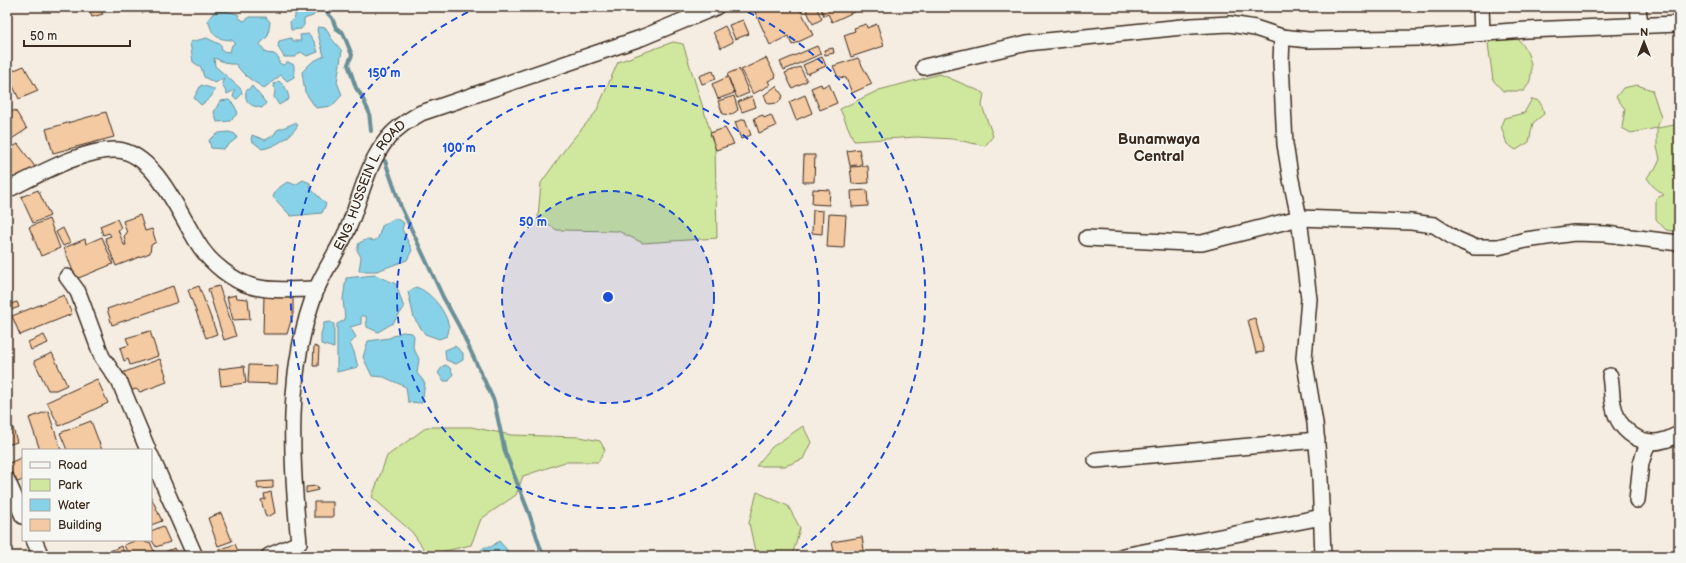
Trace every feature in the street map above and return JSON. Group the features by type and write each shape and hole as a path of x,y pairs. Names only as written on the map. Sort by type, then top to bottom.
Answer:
{"street":[{"name":"ENG. HUSSEIN L. ROAD","path":"269,556 301,549 292,453 293,404 298,360 304,330 317,289 348,227 376,156 388,138 404,124 421,113 641,38 716,7"},
{"path":"1481,7 1482,33"},
{"path":"1638,7 1640,25"},
{"path":"924,67 1027,43 1192,26 1230,24 1255,28 1282,37 1308,40 1419,38 1482,33 1679,24"},
{"path":"1282,37 1286,144 1290,175 1299,218 1309,298 1304,358 1317,440 1324,556"},
{"path":"7,190 84,155 105,150 118,150 131,154 154,172 172,198 201,249 213,262 230,276 250,286 273,290 317,289"},
{"path":"1087,238 1202,243 1299,218 1411,222 1434,225 1456,240 1474,247 1498,247 1526,240 1574,233 1606,234 1679,243"},
{"path":"67,277 78,292 102,357 120,383 148,449"},
{"path":"1610,376 1614,408 1620,423 1633,437 1648,442 1664,441 1679,434"},
{"path":"1096,460 1317,440"},
{"path":"1636,500 1642,463 1648,442"},
{"path":"152,458 195,556"},
{"path":"7,480 22,514"},
{"path":"1123,556 1322,517"},
{"path":"34,541 41,556"}],"green space":[{"path":"1517,38 1527,52 1531,63 1531,74 1529,83 1524,91 1503,91 1493,80 1488,44 1492,40"},
{"path":"673,42 683,44 715,146 717,238 643,243 618,231 557,230 538,217 541,183 568,145 596,112 618,62"},
{"path":"940,74 984,93 982,106 993,136 985,146 953,139 917,137 854,141 840,109 879,90"},
{"path":"1637,85 1652,90 1661,117 1657,128 1631,133 1622,128 1625,109 1616,97 1623,88"},
{"path":"1532,99 1539,101 1544,114 1533,123 1529,142 1516,150 1507,144 1501,126 1504,118 1524,113"},
{"path":"1675,125 1679,126 1679,232 1666,230 1656,219 1656,198 1664,195 1653,186 1647,178 1656,168 1660,159 1657,147 1657,128"},
{"path":"803,426 811,442 803,459 785,466 756,466 772,447"},
{"path":"427,427 471,427 511,435 580,437 600,441 605,450 598,462 565,462 523,476 516,495 481,519 471,545 428,555 412,532 372,497 387,456"},
{"path":"757,492 788,506 800,528 792,556 756,556 749,523"}],"water":[{"path":"290,7 316,7 317,11 313,16 304,19 304,25 301,29 291,30 290,22 295,17 295,9"},
{"path":"224,11 238,14 239,18 244,21 250,17 266,17 270,22 268,36 260,44 266,53 274,54 279,58 279,63 283,65 288,62 294,65 294,77 287,81 281,75 264,88 245,75 236,64 229,64 214,58 215,66 241,89 242,94 237,99 233,97 235,90 227,94 222,84 224,78 215,83 204,77 201,67 193,62 190,42 207,38 221,45 222,51 230,52 232,45 235,43 232,40 222,39 216,36 211,30 208,20 214,12"},
{"path":"318,27 326,28 331,38 342,51 337,82 342,95 332,106 316,108 305,92 302,72 312,62 324,56 317,30"},
{"path":"309,34 315,43 318,52 307,56 301,52 295,57 284,57 278,47 279,41 291,38 293,41 301,41 300,35"},
{"path":"279,81 286,89 289,99 279,105 274,97 274,84"},
{"path":"201,85 214,89 214,92 211,97 201,105 194,98"},
{"path":"252,86 266,103 262,108 252,105 247,101 246,91"},
{"path":"229,100 234,105 238,113 230,121 217,122 214,112 220,101"},
{"path":"295,123 298,125 291,134 282,141 267,148 262,149 251,140 252,135 265,140 273,136 277,130"},
{"path":"229,132 235,134 237,138 223,149 211,148 209,140 219,133"},
{"path":"303,180 310,183 310,188 326,204 322,213 291,216 273,197 276,190 287,182 295,185"},
{"path":"395,218 404,223 402,229 412,250 407,260 377,271 359,271 361,257 357,250 359,243 368,239 374,241 378,238 382,226"},
{"path":"375,275 396,284 404,308 393,323 378,332 367,327 366,316 361,316 361,324 350,327 356,337 350,344 358,367 337,372 337,324 345,320 343,299 346,278"},
{"path":"416,287 427,293 437,303 445,315 449,327 447,336 439,339 425,334 414,318 408,292"},
{"path":"330,322 334,324 334,348 321,344 321,334 324,323"},
{"path":"402,332 412,333 414,336 413,347 419,359 417,373 425,383 422,403 408,402 406,387 384,377 372,376 363,357 368,341 389,338"},
{"path":"455,346 463,353 463,360 456,364 446,360 445,350"},
{"path":"446,365 450,368 453,374 449,381 444,381 438,373 443,366"},
{"path":"499,541 509,552 510,556 473,556 485,547 491,547"}],"building":[{"path":"99,7 103,14 92,17 89,10"},
{"path":"140,7 158,7 142,13"},
{"path":"765,7 799,7 813,35 792,45 788,36 770,45 755,12"},
{"path":"805,7 816,7 822,19 813,24"},
{"path":"820,7 857,7 858,10 832,22 828,14 824,16"},
{"path":"743,20 749,34 735,39 729,25"},
{"path":"866,24 867,28 877,24 884,46 851,57 844,35 855,31 854,28"},
{"path":"725,26 733,42 721,48 713,32"},
{"path":"817,46 821,54 784,70 780,62"},
{"path":"833,48 834,53 825,55 824,50"},
{"path":"822,57 826,66 807,74 803,65"},
{"path":"766,58 776,77 768,81 770,85 753,94 741,70"},
{"path":"858,58 872,84 852,93 846,78 838,77 833,66"},
{"path":"24,66 38,91 19,99 7,73"},
{"path":"800,67 807,81 792,88 785,73"},
{"path":"739,69 749,93 737,98 727,74"},
{"path":"713,71 716,79 702,84 699,76"},
{"path":"728,77 734,93 718,99 712,84"},
{"path":"821,84 822,87 829,84 837,103 820,110 811,88"},
{"path":"776,86 783,96 778,103 768,104 764,95"},
{"path":"805,95 812,113 796,120 789,102"},
{"path":"734,96 738,110 731,115 723,114 718,101"},
{"path":"752,96 756,107 742,112 738,102"},
{"path":"15,110 27,129 7,142 7,115"},
{"path":"106,112 114,137 53,153 46,129"},
{"path":"763,115 764,118 771,115 776,126 759,133 754,118"},
{"path":"745,119 751,135 741,139 735,122"},
{"path":"725,128 734,144 716,150 710,133"},
{"path":"18,144 36,168 7,182 7,150"},
{"path":"859,149 862,164 850,166 847,151"},
{"path":"804,155 815,155 814,182 803,182"},
{"path":"868,166 869,183 852,184 850,167"},
{"path":"813,189 830,190 829,205 812,204"},
{"path":"38,190 50,216 33,223 21,197"},
{"path":"867,190 868,206 852,207 851,191"},
{"path":"813,210 823,211 822,234 812,233"},
{"path":"829,214 846,215 844,248 827,247"},
{"path":"140,215 145,231 152,229 156,242 151,245 150,253 116,266 105,238 111,236 109,233 103,235 100,226 117,219 121,228 118,230 124,245 126,245 124,236 127,233 123,221"},
{"path":"49,219 60,248 41,256 29,227"},
{"path":"63,228 70,243 63,246 56,232"},
{"path":"102,237 113,264 76,279 64,248 85,239 86,244"},
{"path":"173,286 178,302 112,325 107,309"},
{"path":"199,286 217,334 206,338 188,290"},
{"path":"219,286 236,336 224,340 208,289"},
{"path":"64,295 72,314 20,335 12,316"},
{"path":"236,295 237,298 248,299 250,319 233,320 227,297"},
{"path":"264,295 293,295 293,314 287,334 263,334"},
{"path":"17,302 19,307 8,311 7,305"},
{"path":"1255,318 1264,352 1256,353 1248,320"},
{"path":"150,331 158,356 130,365 128,359 124,361 120,348 129,345 126,338"},
{"path":"44,335 48,343 31,350 28,342"},
{"path":"314,346 319,348 318,366 313,366"},
{"path":"52,353 67,385 56,390 48,390 34,361"},
{"path":"160,359 167,382 140,392 136,389 129,391 122,373"},
{"path":"249,365 278,366 277,384 248,383"},
{"path":"244,366 246,383 221,386 219,369"},
{"path":"97,379 108,403 59,426 47,402"},
{"path":"48,411 61,449 40,449 29,418"},
{"path":"91,421 102,449 67,449 60,433"},
{"path":"13,428 17,442 7,445 7,429"},
{"path":"22,457 22,480 15,483 7,464"},
{"path":"273,481 273,488 258,489 257,482"},
{"path":"317,486 318,490 306,493 306,487"},
{"path":"271,492 275,513 266,517 261,500 265,499 264,494"},
{"path":"152,499 162,521 152,525"},
{"path":"314,502 333,502 333,517 314,517"},
{"path":"221,513 232,541 218,546 208,518"},
{"path":"163,526 170,542 156,547 152,541 152,531"},
{"path":"862,537 865,556 835,556 832,542"},
{"path":"134,541 145,541 146,543 150,542 156,556 129,556 124,545"},
{"path":"235,544 239,554 234,556 221,556 219,550"},
{"path":"121,546 126,556 110,556 108,552"},
{"path":"175,548 178,555 160,556 159,554"}],"waterway":[{"path":"322,7 332,18 336,28 343,33 352,55 348,64 356,88 369,112 371,131"},
{"path":"385,161 401,207 494,401 505,452 529,513 543,556"}],"district":[{"name":"Bunamwaya Central","path":"1159,148"}]}
